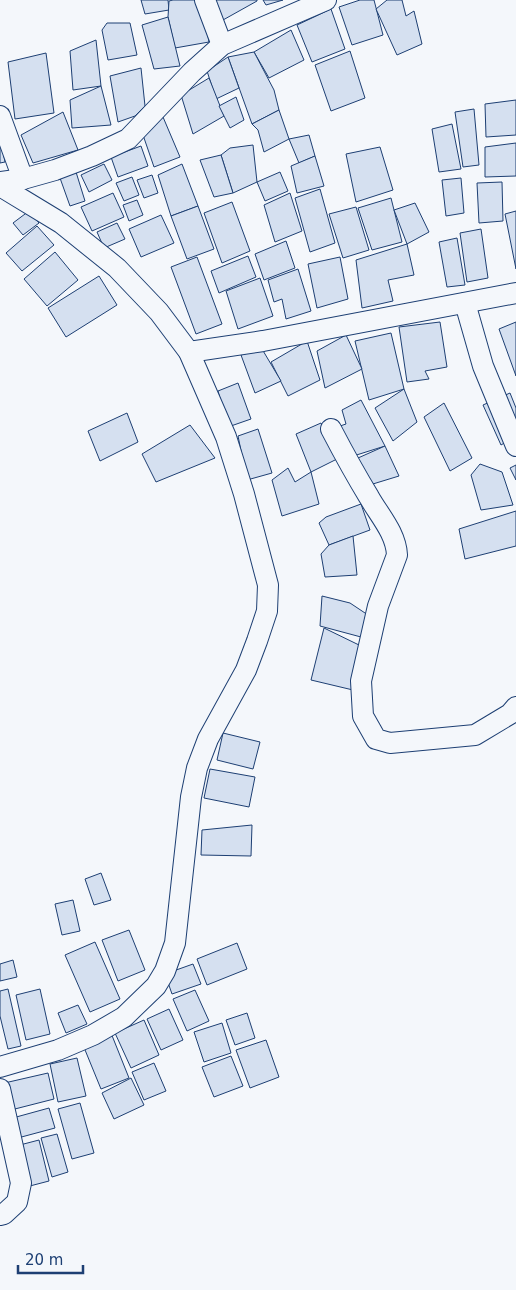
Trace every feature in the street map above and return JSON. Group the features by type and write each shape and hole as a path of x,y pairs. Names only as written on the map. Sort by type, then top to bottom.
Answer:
{"street":[{"path":"205,0 222,45"},
{"path":"0,184 55,170 92,156 128,138 192,72 222,45 326,0"},
{"path":"0,116 23,179"},
{"path":"0,184 61,223 117,268 159,312 189,352 226,437 244,494 268,584 267,611 246,670 208,739 197,768 191,797 175,943 165,971 156,986 124,1017 116,1022 93,1035 58,1050 0,1067"},
{"path":"189,352 263,341 516,293"},
{"path":"465,302 484,366 516,446"},
{"path":"331,429 374,506 394,537 397,546 397,555 378,606 361,680 363,716 376,739 390,743 475,735 510,714 516,707"},
{"path":"0,1089 21,1183 17,1202 4,1214 0,1215"}],"building":[{"path":"141,0 168,0 169,10 145,14"},
{"path":"202,0 209,42 175,48 168,17 169,1"},
{"path":"215,0 257,0 257,1 223,20"},
{"path":"263,0 283,0 266,5"},
{"path":"360,0 374,0 383,35 352,45 339,7"},
{"path":"387,0 402,0 406,16 414,11 422,44 397,55 376,9"},
{"path":"331,9 345,49 312,62 297,25"},
{"path":"168,17 180,66 154,69 142,25"},
{"path":"107,23 130,23 137,55 108,60 102,30"},
{"path":"291,30 304,60 269,78 254,52"},
{"path":"96,40 101,86 73,90 70,51"},
{"path":"350,51 365,98 331,111 315,65"},
{"path":"254,52 274,90 279,110 252,124 228,57"},
{"path":"46,53 54,113 15,119 8,62"},
{"path":"228,57 239,88 216,99 207,71"},
{"path":"141,68 145,106 135,116 118,122 110,76"},
{"path":"209,78 224,116 193,134 181,95"},
{"path":"101,86 111,125 72,128 70,100"},
{"path":"236,97 244,120 230,128 219,106"},
{"path":"516,100 516,135 486,137 485,104"},
{"path":"474,109 479,165 463,167 455,112"},
{"path":"279,110 289,139 264,152 258,130 252,124"},
{"path":"63,112 78,150 33,163 21,135"},
{"path":"163,117 180,157 154,167 143,135"},
{"path":"452,124 461,169 439,172 432,129"},
{"path":"309,135 315,156 299,163 289,139"},
{"path":"0,136 5,162 0,163"},
{"path":"516,143 516,176 485,177 485,147"},
{"path":"253,145 257,182 233,193 221,155 230,148"},
{"path":"141,146 148,166 118,177 111,157"},
{"path":"380,147 393,190 356,202 346,154"},
{"path":"221,155 233,193 214,197 200,160"},
{"path":"315,156 324,186 297,193 291,166"},
{"path":"104,164 112,180 89,192 81,175"},
{"path":"182,164 198,206 171,216 158,175"},
{"path":"76,172 85,201 70,206 60,178"},
{"path":"280,172 288,191 265,201 257,182"},
{"path":"152,175 158,193 144,198 137,180"},
{"path":"132,177 139,195 124,201 116,183"},
{"path":"461,178 464,213 446,216 442,180"},
{"path":"502,182 503,221 479,223 477,183"},
{"path":"320,189 335,243 310,252 295,198"},
{"path":"113,193 124,217 92,231 81,207"},
{"path":"290,193 302,231 275,242 264,205"},
{"path":"391,198 402,242 372,250 358,208"},
{"path":"137,200 143,215 129,221 123,205"},
{"path":"232,202 250,251 222,263 204,213"},
{"path":"415,203 429,232 407,244 394,210"},
{"path":"198,206 214,249 187,259 171,216"},
{"path":"356,207 369,250 343,258 329,214"},
{"path":"29,211 39,223 23,235 13,223"},
{"path":"516,211 516,269 505,214"},
{"path":"161,215 174,243 141,257 129,229"},
{"path":"117,223 125,239 104,248 97,232"},
{"path":"37,226 54,245 22,271 6,253"},
{"path":"481,229 488,278 467,282 460,233"},
{"path":"457,238 465,285 447,287 439,242"},
{"path":"286,241 295,268 264,280 255,254"},
{"path":"407,244 414,275 388,280 393,301 362,308 356,260"},
{"path":"55,252 78,280 47,306 24,279"},
{"path":"248,256 256,277 219,293 211,271"},
{"path":"197,257 222,324 196,334 171,267"},
{"path":"340,257 348,299 317,308 308,264"},
{"path":"298,269 311,311 286,319 282,299 274,302 268,280"},
{"path":"99,276 117,305 66,337 48,308"},
{"path":"260,278 273,316 238,329 226,291"},
{"path":"440,322 447,367 425,371 429,379 407,382 399,327"},
{"path":"516,322 516,376 499,329"},
{"path":"391,333 404,389 369,400 355,341"},
{"path":"346,335 362,369 325,388 317,351"},
{"path":"307,341 320,380 288,396 271,362"},
{"path":"262,349 281,381 255,393 241,355"},
{"path":"238,383 251,419 228,427 218,391"},
{"path":"404,389 417,422 393,441 375,408"},
{"path":"510,393 516,408 516,436 501,445 483,405"},
{"path":"361,400 385,446 347,458 331,429 346,424 342,410"},
{"path":"444,403 472,458 450,471 424,417"},
{"path":"127,413 138,442 100,461 88,431"},
{"path":"321,423 339,458 311,472 296,434"},
{"path":"190,425 215,458 156,482 142,454"},
{"path":"258,429 272,473 247,480 238,436"},
{"path":"385,446 399,476 363,487 358,458"},
{"path":"480,464 502,472 513,505 481,510 471,475"},
{"path":"516,465 516,480 510,468"},
{"path":"288,468 295,482 311,472 319,504 282,516 272,480"},
{"path":"361,504 370,530 329,545 319,523 326,517"},
{"path":"516,511 516,546 465,559 459,529"},
{"path":"353,536 357,575 325,577 321,554 329,545"},
{"path":"322,596 350,603 368,615 361,637 320,626"},
{"path":"324,628 359,645 353,690 311,680"},
{"path":"223,733 260,742 253,769 217,760"},
{"path":"210,769 255,777 249,807 204,798"},
{"path":"252,825 251,856 201,855 202,830"},
{"path":"101,873 111,900 94,905 85,879"},
{"path":"73,900 80,931 62,935 55,904"},
{"path":"129,930 145,970 118,981 102,940"},
{"path":"95,942 120,999 90,1012 65,955"},
{"path":"237,943 247,969 207,985 197,959"},
{"path":"13,960 17,977 0,981 0,964"},
{"path":"193,964 201,984 172,994 165,974"},
{"path":"8,989 21,1046 8,1049 0,1016 0,991"},
{"path":"40,989 50,1034 26,1040 16,995"},
{"path":"195,990 209,1021 187,1031 173,999"},
{"path":"78,1005 87,1024 66,1033 58,1013"},
{"path":"169,1009 183,1040 161,1050 147,1019"},
{"path":"247,1013 255,1038 235,1045 226,1020"},
{"path":"144,1020 159,1055 131,1068 115,1033"},
{"path":"222,1023 231,1053 204,1062 194,1032"},
{"path":"111,1033 129,1078 101,1089 83,1045"},
{"path":"266,1040 279,1077 250,1088 236,1050"},
{"path":"231,1056 243,1086 214,1097 202,1067"},
{"path":"77,1058 86,1096 58,1102 50,1064"},
{"path":"154,1063 166,1091 144,1100 132,1072"},
{"path":"48,1073 54,1099 7,1111 0,1084"},
{"path":"131,1078 144,1105 114,1119 102,1093"},
{"path":"80,1103 94,1153 72,1159 58,1109"},
{"path":"49,1108 55,1128 14,1139 9,1119"},
{"path":"57,1134 68,1172 52,1177 41,1138"},
{"path":"39,1140 49,1181 26,1187 16,1146"}]}
